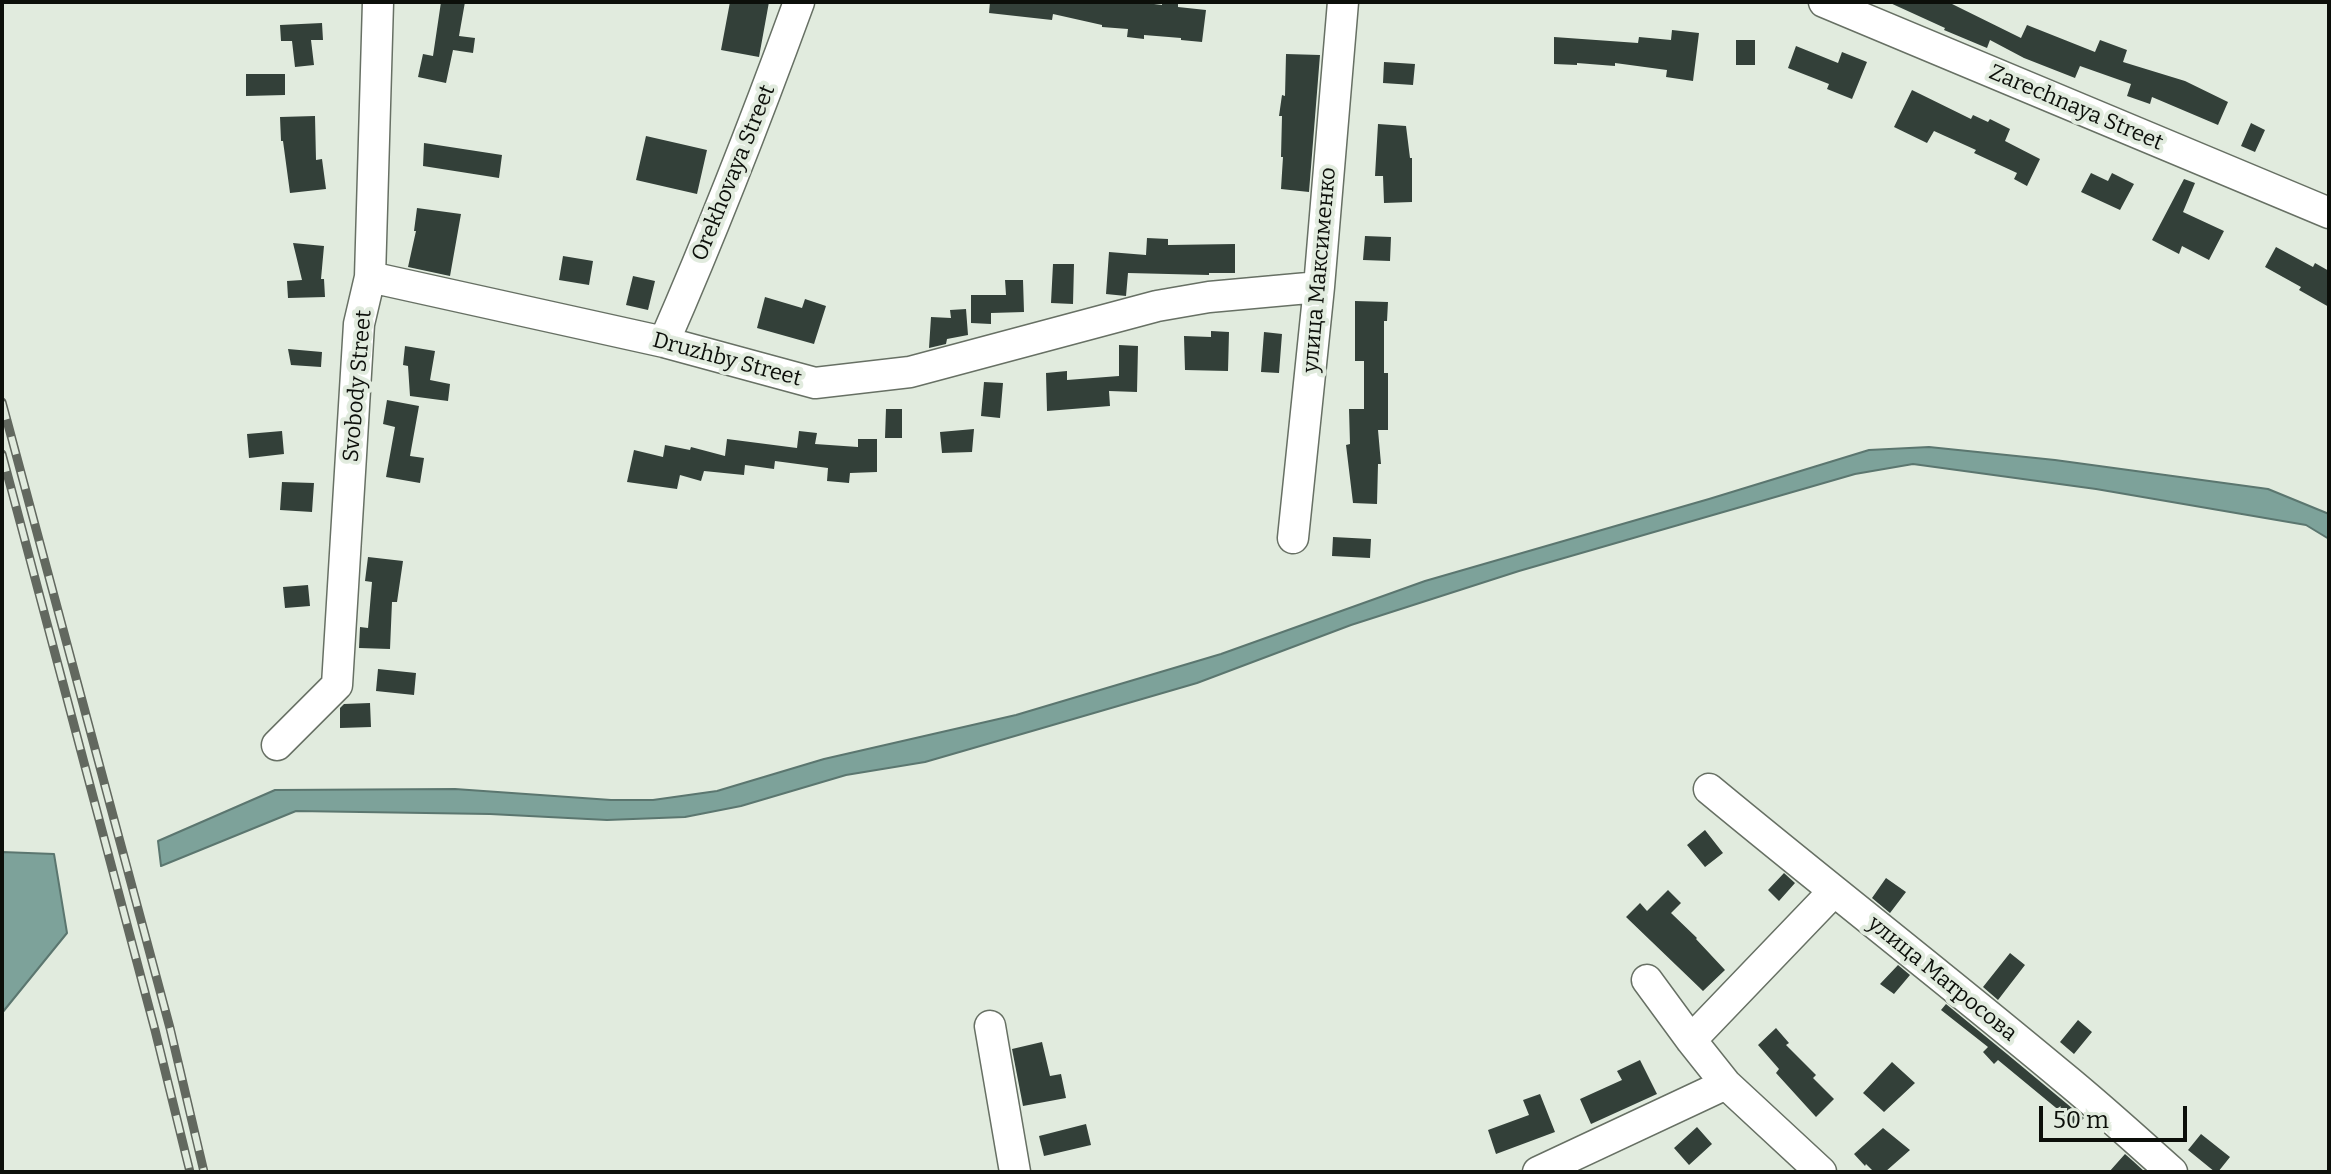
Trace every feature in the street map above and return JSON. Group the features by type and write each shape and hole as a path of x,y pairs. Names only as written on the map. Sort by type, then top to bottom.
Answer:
{"street":[{"name":"Svobody Street","path":"277,745 337,685 359,324 370,277 378,2"},
{"name":"Orekhovaya Street","path":"664,342 745,149 799,2"},
{"name":"улица Максименко","path":"1293,538 1319,287 1343,2"},
{"name":"Zarechnaya Street","path":"1824,2 2329,213"},
{"name":"Druzhby Street","path":"370,277 664,342 815,383 910,372 1157,306 1209,297 1319,287"},
{"name":"улица Матросова","path":"1709,789 2019,1040 2172,1172"},
{"path":"1691,1040 1833,892"},
{"path":"1647,980 1726,1084 1821,1172"},
{"path":"990,1026 1015,1172"},
{"path":"1538,1172 1726,1084"}],"water":[{"path":"1929,447 2055,460 2268,489 2329,514 2329,539 2306,525 2096,489 1913,464 1855,474 1519,571 1351,625 1197,683 925,762 846,775 741,806 685,817 607,820 490,814 296,811 161,866 158,841 275,790 455,789 611,800 653,800 717,791 824,759 1016,715 1221,654 1425,581 1869,450"},
{"path":"2,852 54,854 67,933 2,1013"}],"building":[{"path":"441,2 465,2 459,36 475,38 473,53 453,50 446,83 418,77 423,54 433,56"},
{"path":"730,2 769,2 759,57 721,50"},
{"path":"990,2 1138,2 1162,5 1162,2 1178,2 1178,7 1206,10 1202,42 1144,35 1144,39 1127,37 1128,29 1102,27 1053,14 1052,20 989,13"},
{"path":"1888,2 1948,2 2021,38 2027,25 2095,52 2100,40 2127,50 2123,62 2185,81 2228,102 2218,125 2152,97 2150,104 2127,96 2131,84 2080,66 2075,78 2024,58 1990,40 1987,48"},
{"path":"322,23 323,40 311,40 314,65 295,67 292,41 281,41 280,25"},
{"path":"1672,30 1699,33 1693,81 1666,77 1667,70 1615,63 1615,66 1554,64 1554,37 1638,43 1639,37 1671,40"},
{"path":"1736,40 1755,40 1755,65 1736,65"},
{"path":"1796,46 1838,63 1842,52 1867,62 1852,99 1827,89 1829,84 1788,68"},
{"path":"1286,54 1320,55 1309,192 1281,189 1282,116 1279,116 1282,95 1285,96"},
{"path":"1384,62 1415,64 1413,85 1383,83"},
{"path":"246,74 285,74 285,95 246,96"},
{"path":"1912,90 1971,119 1973,115 1988,122 1990,119 2010,129 2005,141 2040,159 2027,186 2014,179 2017,173 1934,131 1927,143 1894,127"},
{"path":"315,116 316,160 322,159 326,189 290,193 280,117"},
{"path":"2251,123 2265,130 2255,152 2241,146"},
{"path":"1378,124 1406,126 1412,158 1412,202 1384,203 1383,176 1375,176"},
{"path":"646,136 707,150 697,194 636,180"},
{"path":"424,143 502,155 499,178 423,166"},
{"path":"2091,173 2108,181 2112,173 2134,184 2120,210 2081,192"},
{"path":"2184,179 2195,183 2183,212 2224,231 2209,260 2182,246 2179,254 2152,240"},
{"path":"417,208 461,214 450,276 408,267 416,231"},
{"path":"1365,236 1391,237 1390,261 1363,260"},
{"path":"1147,238 1168,239 1168,245 1235,244 1235,273 1128,273 1126,296 1106,294 1109,252 1146,255"},
{"path":"293,243 324,246 321,279 324,279 325,297 288,298 287,281 302,280"},
{"path":"2276,247 2313,267 2315,263 2329,271 2329,307 2265,267"},
{"path":"563,256 593,261 589,285 559,280"},
{"path":"1053,264 1074,264 1073,304 1051,303"},
{"path":"633,276 655,281 648,310 626,305"},
{"path":"1005,280 1023,280 1024,312 991,313 991,324 971,323 971,295 1006,295"},
{"path":"765,297 802,308 805,299 826,306 814,344 757,328"},
{"path":"1355,301 1388,302 1387,321 1384,321 1384,373 1388,373 1388,430 1378,430 1381,464 1378,464 1377,504 1353,503 1346,445 1350,444 1349,409 1364,409 1364,361 1355,361"},
{"path":"966,309 968,335 947,339 946,344 929,348 931,317 951,318 950,310"},
{"path":"1211,331 1229,332 1228,371 1185,370 1184,336 1211,337"},
{"path":"1264,332 1282,334 1279,373 1261,372"},
{"path":"1119,345 1138,346 1137,392 1109,391 1110,406 1047,411 1046,373 1067,371 1067,380 1119,376"},
{"path":"405,346 435,351 430,380 450,384 448,401 410,396 408,366 403,365"},
{"path":"288,349 322,352 321,367 291,365"},
{"path":"984,382 1003,383 1000,418 981,416"},
{"path":"387,400 419,406 410,456 424,458 420,483 386,477 395,427 383,424"},
{"path":"886,409 902,409 902,438 885,438"},
{"path":"974,429 972,452 942,453 940,432"},
{"path":"282,431 284,454 249,458 247,434"},
{"path":"799,431 817,433 815,444 858,447 858,439 877,439 877,472 850,473 849,483 827,481 828,468 775,461 774,469 745,465 744,475 704,471 701,481 680,475 677,489 627,482 634,450 663,457 665,445 690,450 691,447 725,456 727,439 797,448"},
{"path":"282,482 314,483 312,512 280,510"},
{"path":"1333,537 1371,539 1370,558 1332,556"},
{"path":"368,557 403,561 397,602 392,602 390,649 359,648 360,627 368,628 372,582 365,581"},
{"path":"308,585 310,606 285,608 283,587"},
{"path":"378,669 416,673 414,695 376,691"},
{"path":"370,703 371,727 340,728 340,708 344,704"},
{"path":"1705,830 1723,853 1705,867 1687,845"},
{"path":"1784,873 1795,883 1779,901 1768,890"},
{"path":"1886,878 1906,892 1890,913 1872,898"},
{"path":"1668,890 1681,903 1671,913 1725,970 1703,991 1626,917 1640,903 1647,911"},
{"path":"2010,953 2025,965 1998,1000 1983,987"},
{"path":"1898,965 1910,975 1894,994 1880,984"},
{"path":"1946,1004 2084,1118 2073,1129 2059,1115 2061,1112 1998,1060 1994,1064 1983,1052 1988,1047 1941,1010"},
{"path":"2078,1020 2092,1032 2074,1054 2060,1042"},
{"path":"1776,1028 1789,1043 1786,1045 1816,1075 1813,1078 1834,1099 1816,1117 1776,1073 1779,1069 1758,1045"},
{"path":"1042,1042 1050,1076 1061,1074 1066,1098 1023,1106 1012,1049"},
{"path":"1640,1060 1657,1094 1591,1124 1580,1099 1622,1080 1617,1071"},
{"path":"1892,1062 1915,1083 1884,1112 1863,1093"},
{"path":"1540,1094 1555,1132 1496,1154 1488,1130 1529,1115 1523,1100"},
{"path":"1086,1124 1091,1145 1044,1156 1039,1136"},
{"path":"1697,1127 1712,1144 1689,1165 1674,1148"},
{"path":"1883,1128 1910,1150 1885,1172 1874,1172 1854,1154"},
{"path":"2201,1134 2230,1157 2218,1172 2188,1150"},
{"path":"2125,1154 2133,1161 2145,1172 2109,1172"}],"railway":[{"path":"2,402 170,1028 204,1172"},
{"path":"2,454 190,1172"}]}
